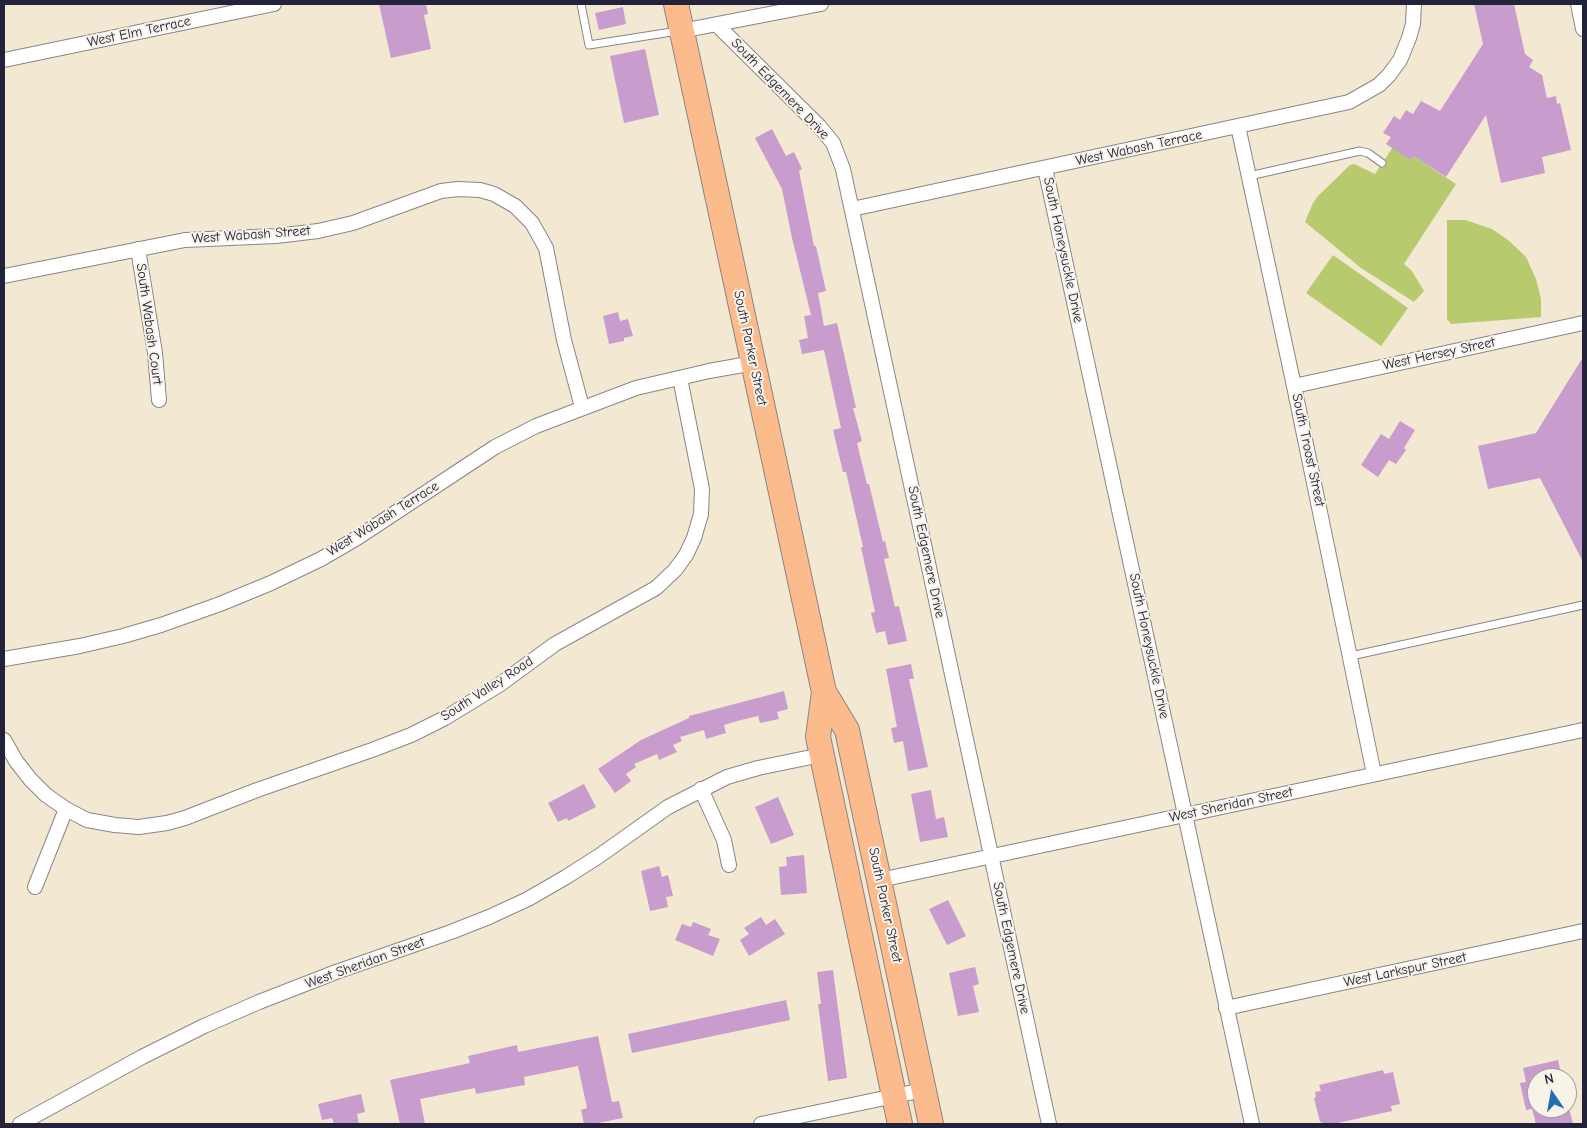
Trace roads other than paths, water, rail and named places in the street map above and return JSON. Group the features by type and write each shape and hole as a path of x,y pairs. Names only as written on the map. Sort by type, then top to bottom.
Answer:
{"highway":[{"name":"South Parker Street","path":"676,4 824,692 818,737 821,755 900,1124"},
{"name":"South Parker Street","path":"824,692 848,730 931,1124"}],"street":[{"name":"West Elm Terrace","path":"4,60 274,4"},
{"path":"681,31 822,4"},
{"name":"West Wabash Terrace","path":"852,210 1349,102 1368,92 1389,75 1404,50 1413,24 1414,4"},
{"path":"1578,4 1583,29"},
{"name":"South Edgemere Drive","path":"717,25 819,126 833,143 843,169 1049,1124"},
{"name":"South Troost Street","path":"1238,126 1351,656 1374,774"},
{"name":"South Honeysuckle Drive","path":"1045,168 1252,1124"},
{"name":"West Wabash Street","path":"4,276 185,240 276,236 318,231 352,223 441,191 458,189 480,190 494,194 515,206 532,223 546,248 564,340 582,407"},
{"name":"South Wabash Court","path":"138,249 155,353 159,400"},
{"name":"West Hersey Street","path":"1294,386 1583,323"},
{"name":"West Wabash Terrace","path":"4,659 80,646 142,630 220,604 271,583 321,559 357,538 495,447 536,426 636,388 754,363"},
{"name":"South Valley Road","path":"4,740 16,761 30,779 46,795 66,809 87,820 139,827 167,823 372,750 411,735 462,709 499,685 555,644 656,588 675,570 686,555 694,538 701,514 702,489 680,378"},
{"name":"West Sheridan Street","path":"880,880 1583,730"},
{"name":"West Sheridan Street","path":"20,1124 142,1057 222,1018 336,972 451,932 528,899 599,856 668,807 727,777 758,768 821,755"},
{"path":"702,789 724,840 729,865"},
{"path":"35,887 66,809"},
{"name":"West Larkspur Street","path":"1226,1008 1583,931"},
{"path":"761,1124 923,1090"}],"lane":[{"path":"581,4 589,45 681,31"},
{"path":"1249,176 1360,152 1368,153 1382,163"},
{"path":"1351,656 1583,605"}]}
